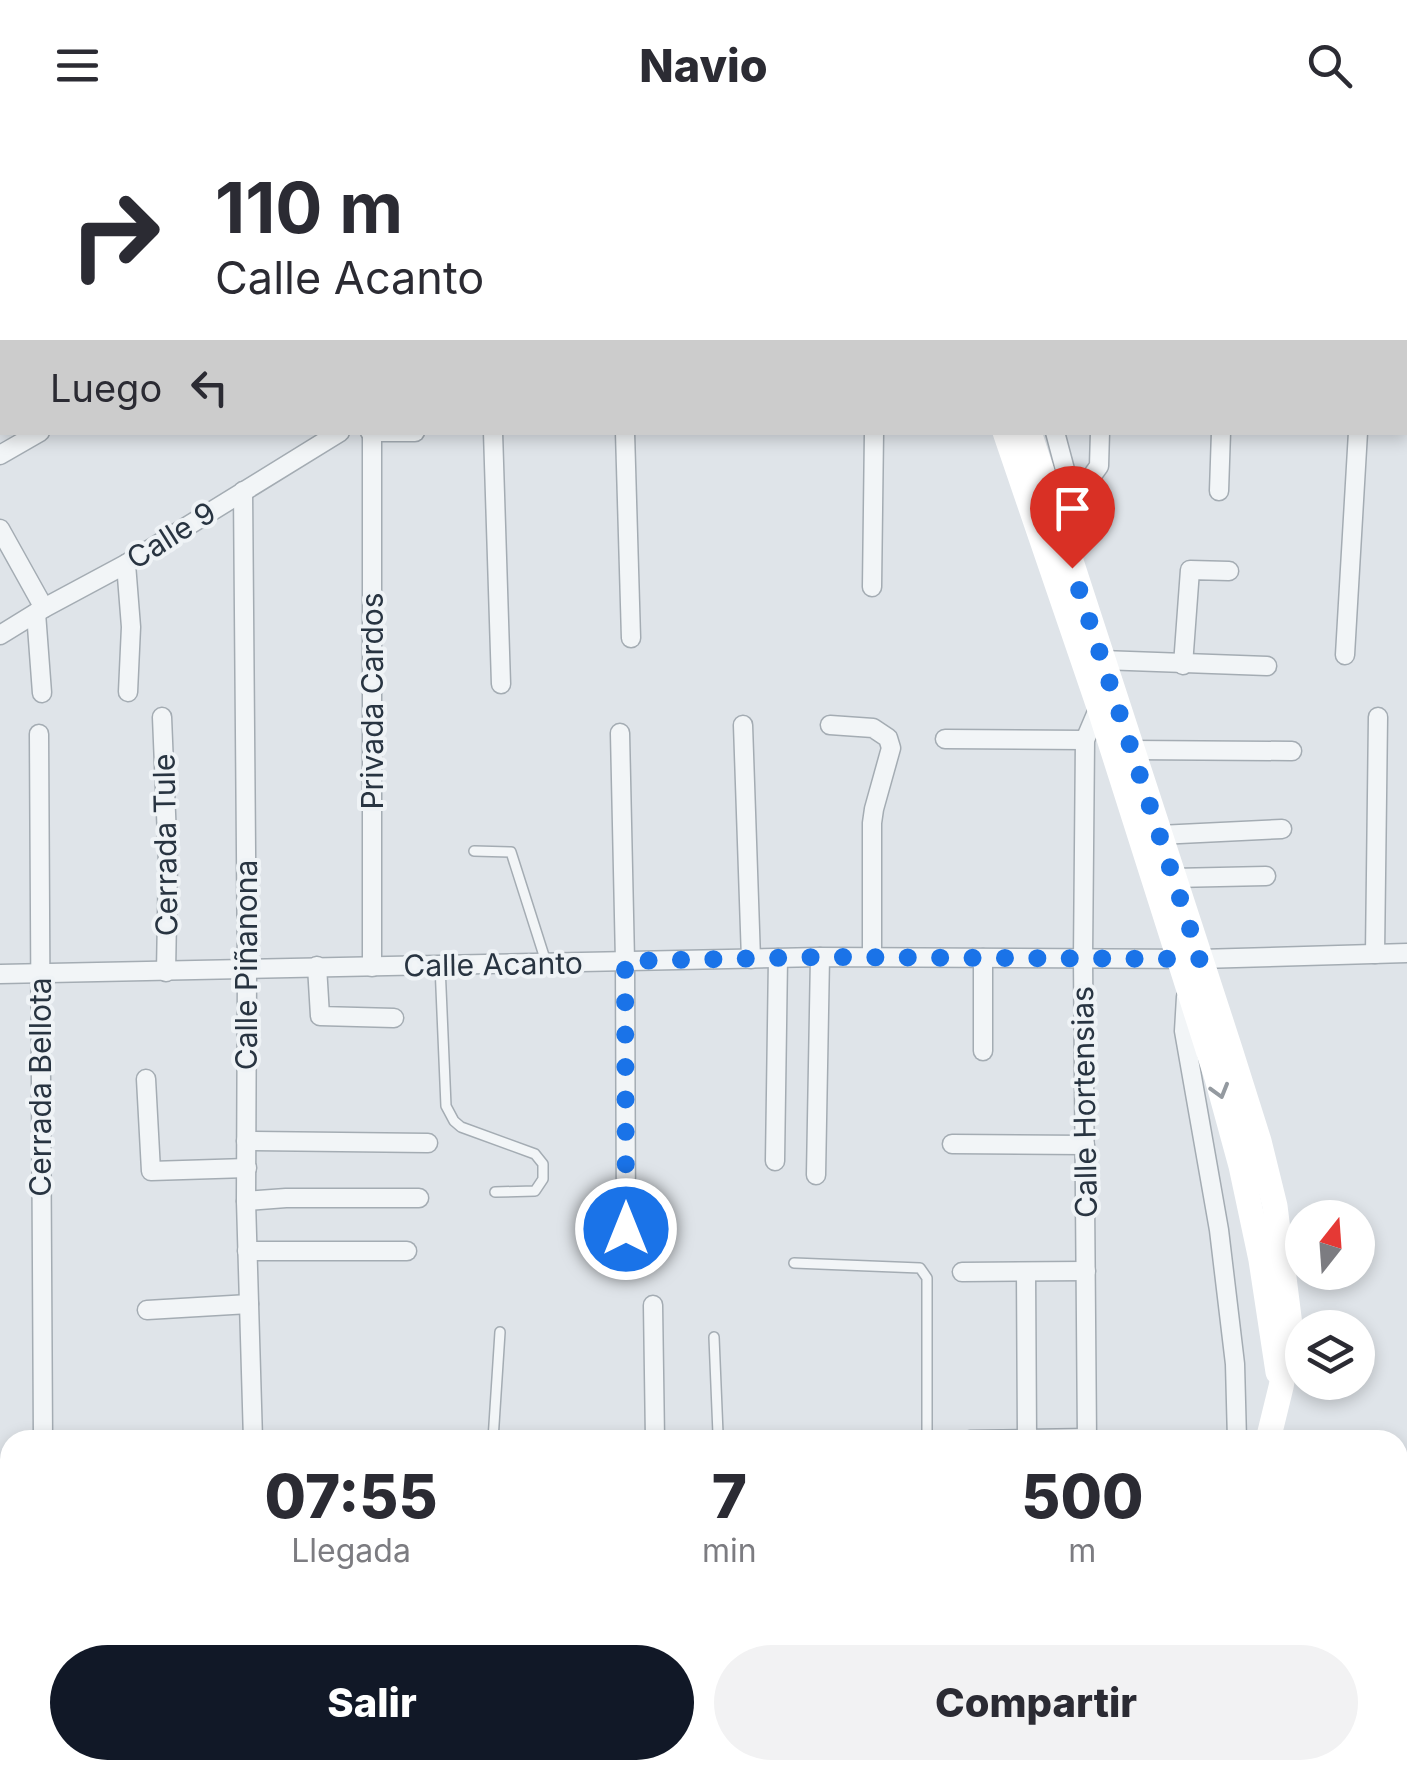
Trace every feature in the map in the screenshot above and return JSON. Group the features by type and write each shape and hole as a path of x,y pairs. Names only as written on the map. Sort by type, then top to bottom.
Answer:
{"main road":[{"path":"1006,435 1189,966 1259,1141 1275,1206 1291,1332 1270,1430"},
{"path":"1030,435 1173,878 1189,966"},
{"path":"1281,1386 1283,1430"}],"street":[{"path":"0,455 35,435"},
{"name":"Calle 9","path":"0,635 126,564 335,435"},
{"name":"Privada Cardos","path":"371,435 372,967"},
{"path":"493,435 501,684"},
{"path":"625,435 632,638"},
{"path":"872,586 874,435"},
{"path":"1056,435 1073,488 1084,487 1099,466 1100,435"},
{"path":"1219,491 1220,435"},
{"path":"1345,655 1358,435"},
{"name":"Calle Piñanona","path":"243,490 246,1201 253,1430"},
{"path":"0,529 40,610 42,694"},
{"path":"126,564 131,628 128,692"},
{"path":"1182,665 1190,570 1229,572"},
{"path":"1102,660 1267,666"},
{"name":"Calle Hortensias","path":"1087,1430 1083,958 1086,740 1099,707"},
{"path":"1374,954 1378,717"},
{"name":"Cerrada Tule","path":"162,718 168,862 166,972"},
{"path":"743,725 751,958"},
{"path":"830,725 873,728 888,738 892,748 874,809 872,958"},
{"path":"620,733 626,1229"},
{"name":"Cerrada Bellota","path":"39,734 43,1430"},
{"path":"945,739 1086,740"},
{"path":"1132,750 1292,751"},
{"path":"1159,835 1282,829"},
{"path":"1173,878 1266,876"},
{"name":"Calle Acanto","path":"0,974 820,957 1083,958 1189,966 1407,953"},
{"path":"816,1176 820,957"},
{"path":"776,1162 778,958"},
{"path":"983,958 983,1051"},
{"path":"317,966 320,1016 394,1018"},
{"path":"1189,966 1184,1031 1219,1230 1235,1364 1237,1430"},
{"path":"146,1080 151,1171 246,1168"},
{"path":"246,1141 428,1143"},
{"path":"952,1144 1085,1145"},
{"path":"246,1201 419,1198"},
{"path":"248,1251 407,1251"},
{"path":"962,1272 1086,1271"},
{"path":"1026,1272 1028,1430"},
{"path":"147,1310 249,1304"},
{"path":"653,1305 656,1430"}],"lane":[{"path":"474,850 511,852 547,963"},
{"path":"440,966 446,1106 461,1128 535,1154 544,1164 535,1191 495,1192"},
{"path":"794,1263 920,1268 925,1272 927,1430"},
{"path":"494,1430 500,1332"},
{"path":"714,1337 718,1430"}],"route":[{"path":"626,1229 625,961 820,957 1200,959 1072,568"}]}
